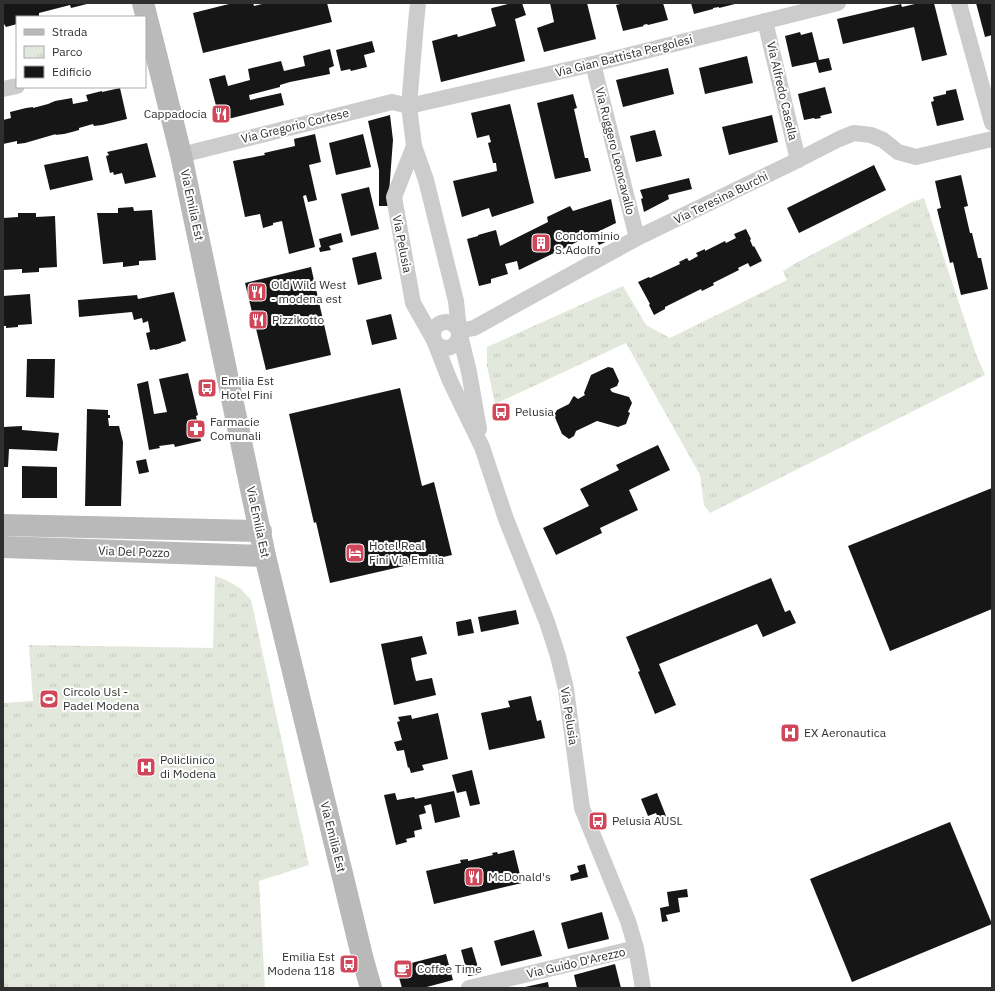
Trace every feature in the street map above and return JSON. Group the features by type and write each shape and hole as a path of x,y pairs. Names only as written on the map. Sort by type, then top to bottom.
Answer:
{"street":[{"name":"Via Emilia Est","path":"142,3 144,16"},
{"name":"Via Pelusia","path":"418,3 409,106 414,146 426,180 456,301 459,331 469,372 482,447"},
{"name":"Via Gian Battista Pergolesi","path":"409,106 593,64 838,3"},
{"path":"958,3 992,123"},
{"name":"Via Alfredo Casella","path":"765,21 798,160"},
{"name":"Via Emilia Est","path":"146,26 151,55 181,155 261,531 265,556 370,988"},
{"name":"Via Ruggero Leoncavallo","path":"593,64 637,238"},
{"path":"3,89 16,86"},
{"name":"Via Gregorio Cortese","path":"181,155 392,102 409,106"},
{"name":"Via Teresina Burchi","path":"459,331 474,328 637,238 854,133 871,135 883,140 898,152 916,157 992,139"},
{"name":"Via Pelusia","path":"414,146 394,197 413,303 434,340 450,381 482,447 506,519 547,622 558,656 566,689 582,808 628,921 636,948 643,988"},
{"path":"434,340 434,330 437,325 442,323 447,322 452,324 459,331"},
{"name":"Via Del Pozzo","path":"3,525 261,531"},
{"path":"64,549 66,527"},
{"name":"Via Del Pozzo","path":"3,547 265,556"},
{"name":"Via Guido D'Arezzo","path":"469,988 636,948"}],"green space":[{"path":"924,198 976,354 985,375 710,513 704,505 700,475 626,343 495,404 487,366 487,347 623,286 646,325 670,338 787,280 783,271 796,263 912,202"},
{"name":"Policlinico di Modena","path":"215,576 228,581 241,589 251,600 309,865 259,881 265,988 3,988 3,703 33,701 29,645 213,648"}],"building":[{"path":"3,3 87,3 71,8 70,5 39,13 39,16 16,16 16,24 6,27 3,24"},
{"path":"233,3 253,3 254,6 266,3 327,3 332,22 203,53 193,13"},
{"path":"512,3 522,3 526,15 515,19 525,61 441,82 432,41 457,34 458,37 496,26 491,9"},
{"path":"550,3 587,3 596,39 544,52 537,28 554,22"},
{"path":"624,3 663,3 668,20 623,31 616,5"},
{"path":"691,3 735,4 713,8 694,14"},
{"path":"919,3 934,3 947,55 922,61 914,27 843,44 837,19 901,4 902,7"},
{"path":"976,3 992,3 992,35 985,37"},
{"path":"800,32 801,35 812,32 819,60 829,58 832,70 819,73 816,62 792,67 785,36"},
{"path":"372,41 375,52 364,55 367,67 351,71 350,69 341,71 336,50"},
{"path":"330,49 334,66 329,68 330,74 290,82 280,85 280,87 249,95 250,100 281,93 284,105 220,121 209,79 225,75 228,86 250,80 248,69 281,61 284,71 305,66 303,56"},
{"path":"747,56 753,83 705,94 699,68"},
{"path":"668,68 674,94 623,107 616,80"},
{"path":"825,87 832,113 820,116 821,118 804,120 798,94"},
{"path":"120,88 127,119 102,125 94,126 93,124 79,128 79,130 72,132 55,135 56,134 25,143 17,144 17,141 3,144 3,120 11,118 10,112 72,98 73,104 88,101 86,95"},
{"path":"956,89 964,120 937,126 931,102 934,101 933,97 946,94 946,91"},
{"path":"573,94 577,108 574,109 585,158 588,158 591,171 555,179 537,103"},
{"path":"510,104 534,203 492,217 489,208 462,217 453,181 497,171 496,163 493,163 488,143 491,142 489,135 477,138 471,113"},
{"path":"390,115 393,140 388,206 379,206 379,170 368,121"},
{"path":"772,115 778,142 729,155 722,127"},
{"path":"655,130 662,156 636,162 630,136"},
{"path":"315,134 321,162 309,165 317,200 308,202 306,195 303,196 315,247 289,254 282,221 273,223 273,225 263,228 260,214 245,217 233,161 265,155 264,153 295,146 294,139"},
{"path":"363,134 371,167 336,175 329,143"},
{"path":"147,143 156,177 125,184 122,173 114,175 113,172 110,173 106,156 109,155 107,152"},
{"path":"88,156 93,180 50,190 44,165"},
{"path":"874,165 886,190 799,233 787,208"},
{"path":"961,175 968,206 964,207 970,233 972,233 978,258 981,258 988,289 961,295 953,262 950,263 937,209 941,208 935,181"},
{"path":"689,178 692,189 668,195 669,199 644,212 641,199 643,198 640,190"},
{"path":"369,187 379,229 351,236 341,194"},
{"name":"Condominio S.Adolfo","path":"611,199 616,223 519,270 517,261 505,264 508,274 491,279 491,283 479,286 467,239 496,230 500,246 548,222 547,217 570,206 573,211"},
{"path":"133,207 134,211 152,210 156,260 139,261 139,265 123,267 123,262 103,264 97,213 118,213 118,208"},
{"path":"18,213 36,213 36,217 55,216 57,267 39,268 39,272 22,273 22,269 3,270 3,218 18,217"},
{"path":"746,229 753,247 754,246 762,261 750,267 748,263 738,268 739,270 713,283 714,285 702,291 701,289 665,307 665,309 654,315 638,282 680,264 679,262 687,258 689,261 698,256 696,253 705,249 705,251 725,241 726,243 736,238 734,234"},
{"path":"341,233 343,242 329,246 331,250 320,252 319,248 321,247 319,239"},
{"path":"607,233 610,240 599,245 596,239"},
{"path":"376,252 382,279 358,285 352,258"},
{"path":"311,267 331,355 266,370 245,283"},
{"path":"174,292 186,341 155,350 150,350 146,333 150,332 148,321 143,323 142,318 134,320 132,312 79,317 78,300 137,295 138,299"},
{"path":"30,294 32,324 6,328 6,326 3,326 3,296"},
{"path":"391,314 397,339 372,345 366,320"},
{"path":"27,359 55,359 54,398 26,397"},
{"path":"608,367 613,368 619,381 617,386 610,389 612,392 629,397 632,403 628,412 630,413 626,424 618,427 597,421 576,431 574,436 569,439 562,434 554,415 557,410 569,404 574,396 578,399 585,395 584,393 591,375"},
{"path":"188,373 198,415 196,416 201,441 175,447 174,444 159,446 160,448 149,450 137,384 148,381 154,414 167,412 159,379"},
{"path":"400,388 422,486 434,482 452,555 330,583 316,522 314,523 289,414"},
{"path":"87,409 108,410 108,415 110,415 110,418 108,418 109,426 119,426 123,442 121,506 85,506"},
{"path":"22,426 22,430 59,433 57,451 9,449 8,467 3,467 3,427"},
{"path":"658,445 670,470 629,490 638,510 600,528 602,533 556,555 543,528 589,506 580,489 619,470 616,465"},
{"path":"146,459 149,472 139,474 136,461"},
{"path":"22,466 57,467 57,498 22,498"},
{"path":"992,488 992,609 890,651 848,546"},
{"path":"771,578 785,612 790,610 796,623 763,637 757,624 659,664 676,705 655,714 626,637"},
{"path":"516,610 519,624 481,632 478,617"},
{"path":"471,619 474,633 458,636 456,622"},
{"path":"422,636 427,654 411,658 413,669 416,681 432,678 436,695 394,705 381,644"},
{"path":"531,696 537,721 541,720 545,738 489,750 481,713 510,707 508,701"},
{"path":"438,713 448,759 422,765 424,770 411,773 409,767 408,768 404,750 397,751 394,742 402,740 397,722 400,721 398,717 411,715 412,719"},
{"path":"472,770 480,804 470,806 466,791 457,793 452,775"},
{"path":"454,791 460,817 435,823 431,804 424,806 426,813 419,815 422,829 414,831 415,837 406,839 407,842 396,845 384,795 395,793 397,800 414,797 415,799"},
{"path":"657,793 668,821 661,824 656,813 648,816 641,799"},
{"path":"950,822 992,924 852,982 810,879"},
{"name":"McDonald's","path":"514,850 522,883 434,904 426,871 461,863 460,860 468,859 468,861 493,855 492,853 497,852 498,854"},
{"path":"585,864 588,877 571,881 570,875 579,872 577,866"},
{"path":"687,889 688,897 678,898 680,912 666,915 668,921 662,922 660,908 669,906 667,892"},
{"path":"602,912 609,939 568,949 561,923"},
{"path":"534,930 542,956 501,966 494,941"},
{"path":"472,947 480,974 468,976 461,950"},
{"path":"446,954 453,980 423,988 402,988 396,967"},
{"path":"615,964 621,988 577,988 574,975"},
{"path":"548,982 549,988 525,987"}],"place":[{"name":"Cappadocia","path":"221,114"},
{"name":"Condominio S.Adolfo","path":"541,243"},
{"name":"Old Wild West - modena est","path":"257,292"},
{"name":"Pizzikotto","path":"258,320"},
{"name":"Emilia Est Hotel Fini","path":"207,388"},
{"name":"Pelusia","path":"501,412"},
{"name":"Farmacie Comunali","path":"196,429"},
{"name":"Hotel Real Fini Via Emilia","path":"355,553"},
{"name":"Circolo Usl - Padel Modena","path":"49,699"},
{"name":"EX Aeronautica","path":"790,733"},
{"name":"Policlinico di Modena","path":"146,767"},
{"name":"Pelusia AUSL","path":"598,821"},
{"name":"McDonald's","path":"474,877"},
{"name":"Emilia Est Modena 118","path":"349,964"},
{"name":"Coffee Time","path":"403,969"}]}
